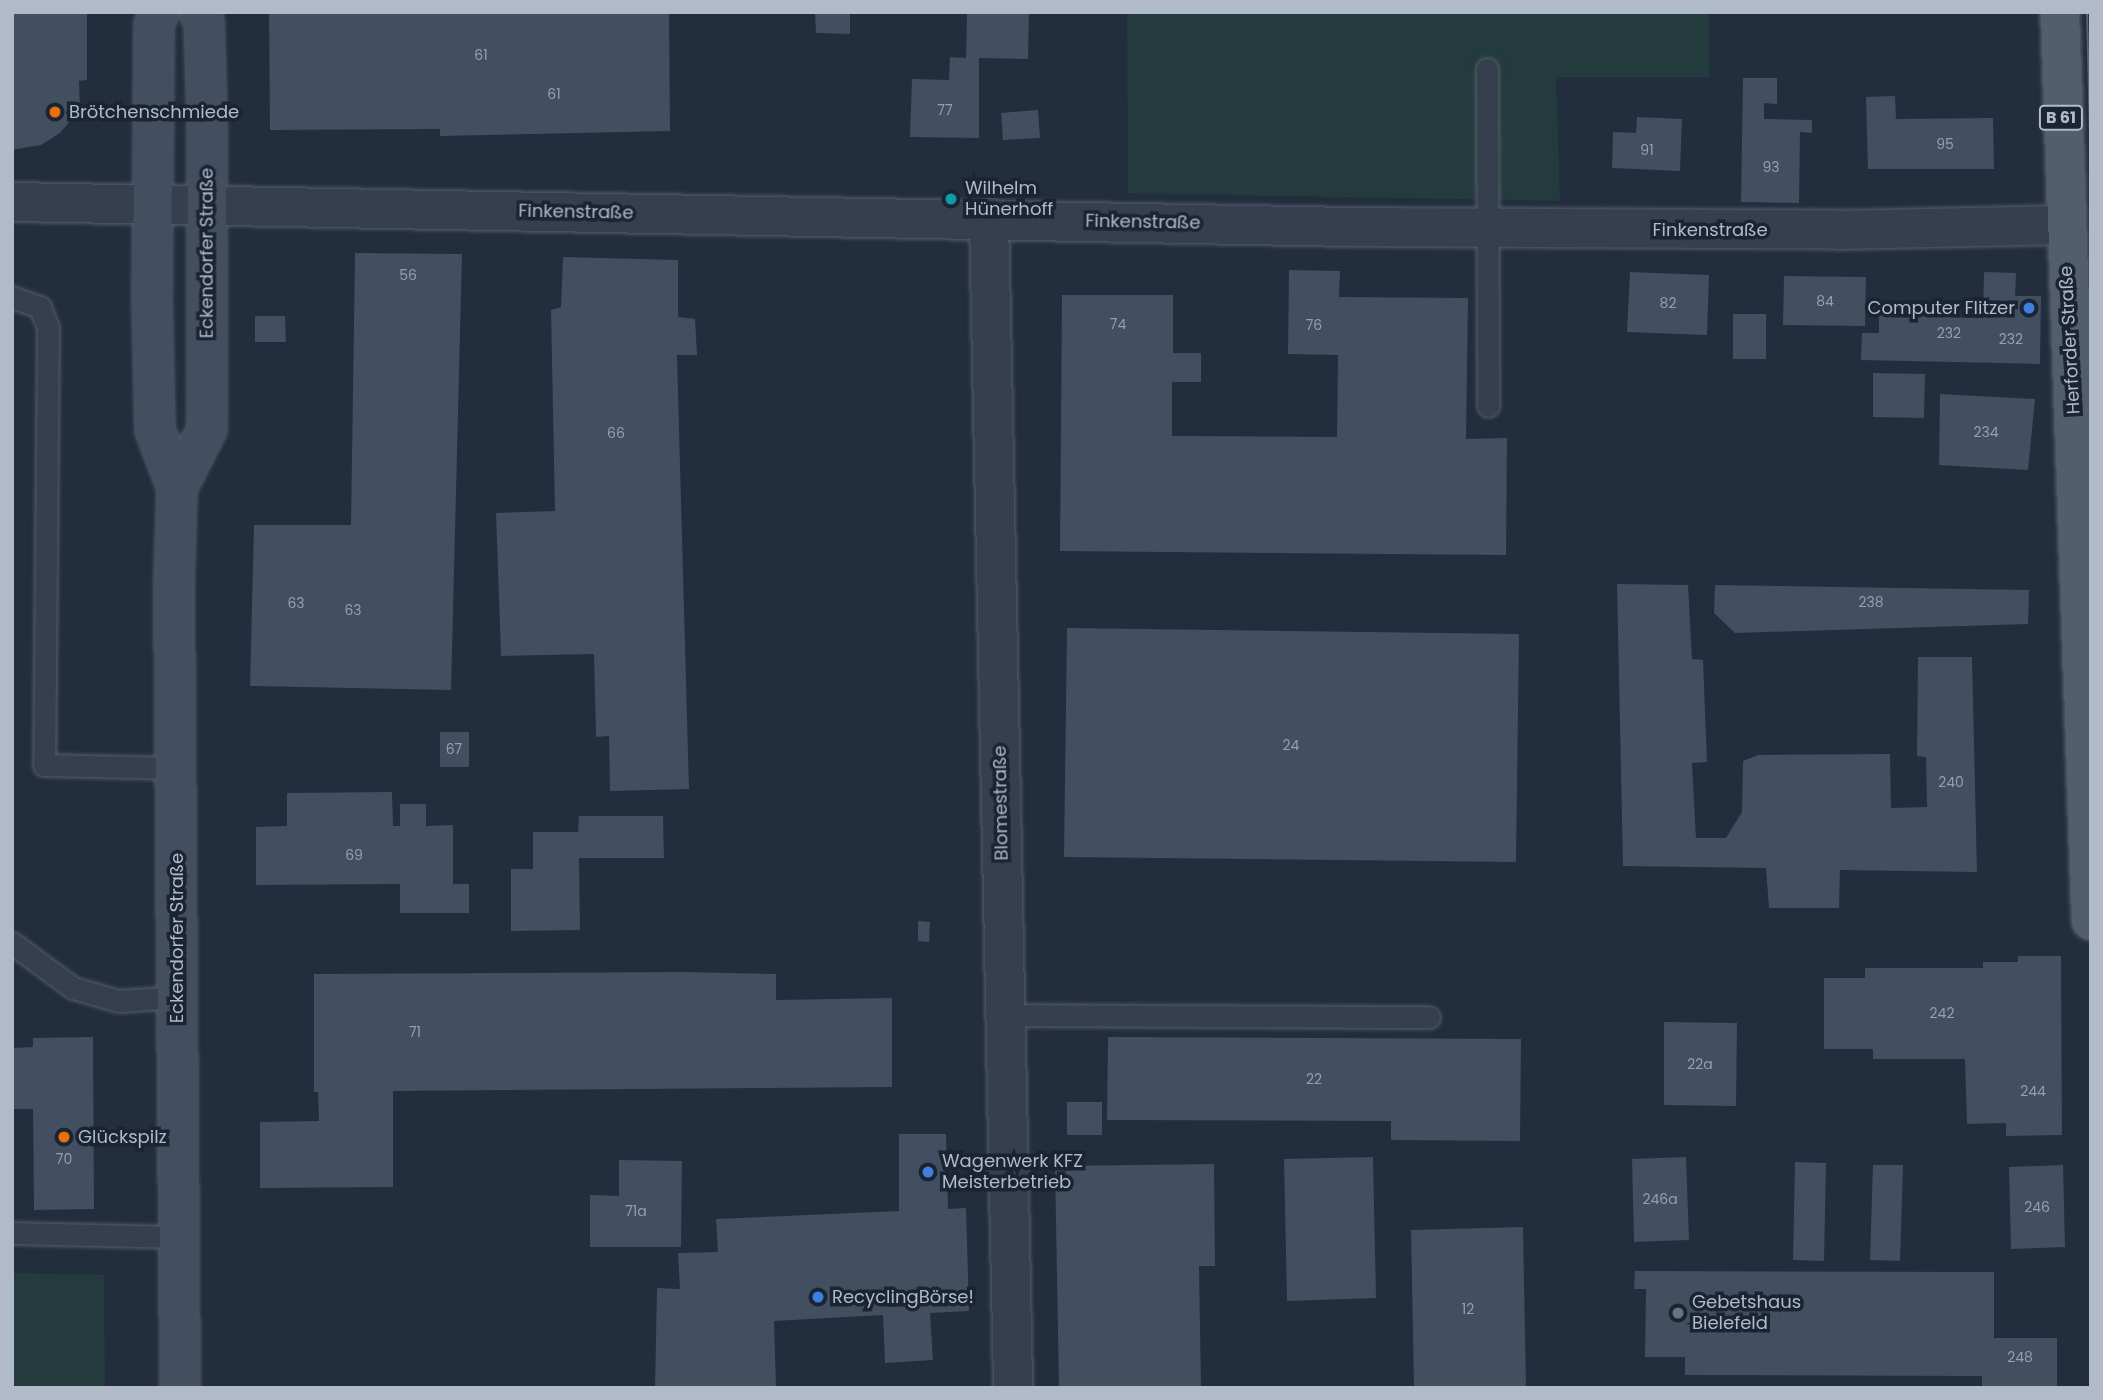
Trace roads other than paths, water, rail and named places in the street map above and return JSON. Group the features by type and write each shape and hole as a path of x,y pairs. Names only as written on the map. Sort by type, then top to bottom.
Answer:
{"main road":[{"name":"Herforder Straße","path":"2060,12 2077,223 2091,920"}],"street":[{"name":"Eckendorfer Straße","path":"159,12 154,25 155,430 177,488 180,1388"},
{"name":"Eckendorfer Straße","path":"177,488 207,429 204,36 199,12"},
{"name":"Finkenstraße","path":"12,202 207,208 989,218 1486,228 1839,230 2077,223"},
{"name":"Blomestraße","path":"989,218 1013,1388"}],"lane":[{"path":"1487,69 1488,406"},
{"path":"12,297 40,307 48,328 44,765 176,768"},
{"path":"12,943 73,988 119,1001 177,997"},
{"path":"1005,1015 1429,1017"},
{"path":"12,1233 179,1237"}],"tram line":[{"path":"2087,12 2091,176"}],"place":[{"name":"Brötchenschmiede","path":"55,112"},
{"name":"Wilhelm Hünerhoff","path":"951,199"},
{"name":"Computer Flitzer","path":"2029,308"},
{"name":"Glückspilz","path":"64,1137"},
{"name":"Wagenwerk KFZ Meisterbetrieb","path":"928,1172"},
{"name":"RecyclingBörse!","path":"818,1297"},
{"name":"Gebetshaus Bielefeld","path":"1678,1313"}]}
